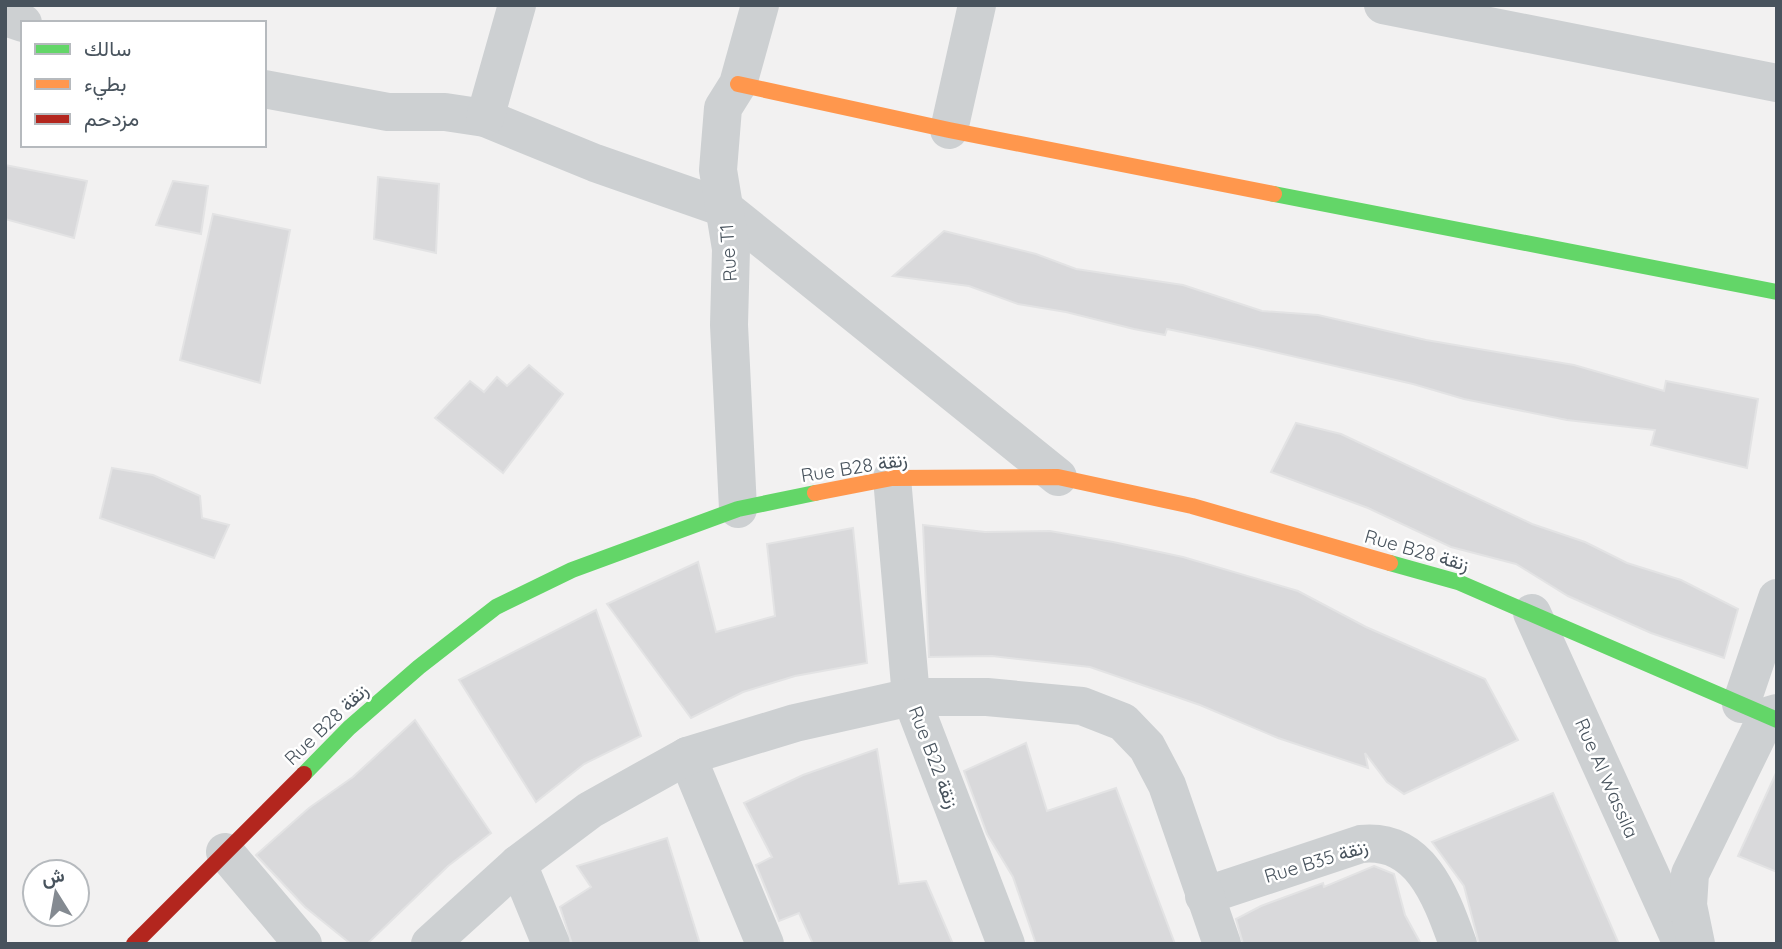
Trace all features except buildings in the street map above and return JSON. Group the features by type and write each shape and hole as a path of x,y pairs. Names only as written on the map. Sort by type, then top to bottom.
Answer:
{"street":[{"path":"485,118 517,5"},
{"name":"Rue T1","path":"738,509 729,326 731,249 718,170 723,108 738,84 760,5"},
{"path":"950,130 977,5"},
{"path":"1383,5 1777,83"},
{"path":"738,84 950,130 1777,292"},
{"path":"266,89 388,112 445,113 485,118 595,163 724,208 1058,477"},
{"name":"Rue B28 زنقة","path":"134,944 349,728 419,667 496,607 572,570 738,509 892,478 1058,477 1192,506 1458,582 1765,713"},
{"name":"Rue B22 زنقة","path":"892,478 911,697 1006,944"},
{"path":"1696,944 1688,905 1690,874 1765,713 1777,598"},
{"name":"Rue Al Wassila","path":"1532,613 1682,944"},
{"path":"430,944 518,864 590,810 687,756 795,723 911,697 987,696 1082,705 1123,722 1147,747 1167,785 1222,944"},
{"path":"687,756 765,944"},
{"name":"Rue B35 زنقة","path":"1204,897 1374,842 1405,852 1425,870 1444,905 1458,944"},
{"path":"226,852 303,944"},
{"path":"518,864 551,944"}],"traffic: fast":[{"path":"1274,194 1777,292"},
{"path":"304,774 349,728 419,667 496,607 572,570 738,509 815,493"},
{"path":"1390,563 1458,582 1777,720"}],"traffic: slow":[{"path":"738,84 949,130 1274,194"},
{"path":"815,493 892,478 1058,477 1192,506 1390,563"}],"traffic: jam":[{"path":"134,944 304,774"}]}
